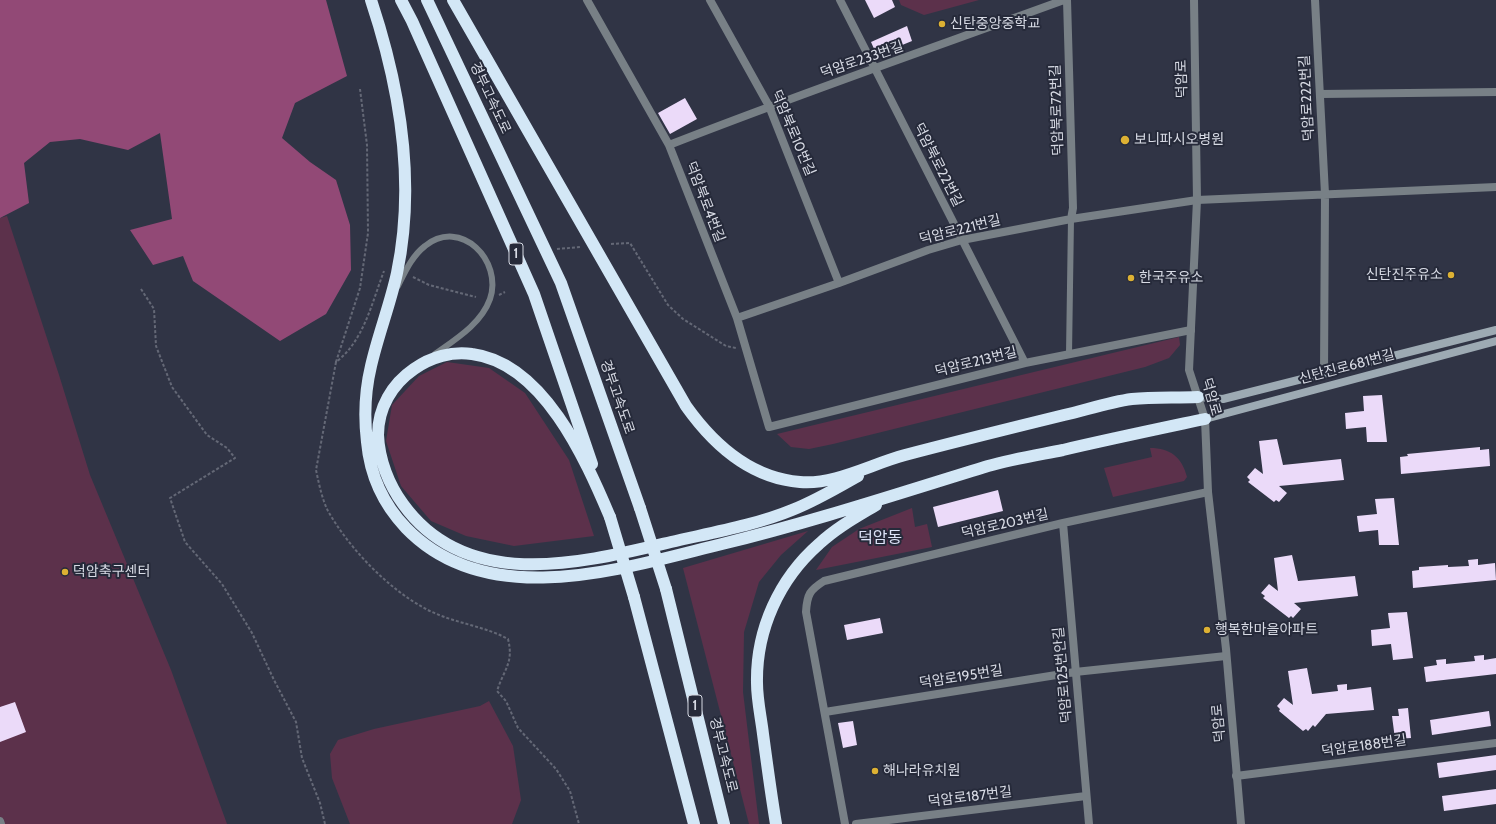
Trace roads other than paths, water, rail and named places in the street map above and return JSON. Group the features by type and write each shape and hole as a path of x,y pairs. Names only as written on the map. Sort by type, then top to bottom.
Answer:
{"highway":[{"path":"371,0 394,80 404,155 405,195 402,239 390,301 368,378 366,420 367,441 371,465 381,494 392,512 408,531 433,552 457,563 484,572 525,577 566,576 608,571 779,530 994,465 1205,419"},
{"name":"1","path":"401,0 412,21 534,294 610,517 634,597 694,824"},
{"name":"경부고속도로","path":"427,0 561,283 640,508 666,589 724,824"},
{"path":"453,0 682,399 707,434 729,453 755,470 774,478 796,482 825,480 898,457 984,434 1131,399 1198,397"},
{"path":"610,517 586,465 563,426 539,392 522,375 490,358 467,353 446,355 424,362 396,384 384,404 378,436 385,468 400,500 409,512 428,531 452,546 494,561 526,565 580,562 724,530 793,510 833,490 864,472 898,457"},
{"path":"776,824 757,683 760,645 770,613 779,592 796,567 820,543 848,522 897,494"}],"main road":[{"name":"신탄진로681번길","path":"1198,397 1223,399 1496,330"},
{"name":"신탄진로681번길","path":"1205,419 1496,341"}],"street":[{"name":"덕암북로4번길","path":"587,0 669,145 737,318 769,427"},
{"name":"덕암북로10번길","path":"710,0 769,106 839,283"},
{"name":"덕암북로22번길","path":"840,0 1025,363"},
{"name":"덕암로233번길","path":"669,145 769,106 1065,0"},
{"name":"덕암북로72번길","path":"1065,0 1073,208 1071,219"},
{"name":"덕암로","path":"1194,0 1198,200 1189,370 1205,419 1208,492 1226,656 1241,824"},
{"name":"덕암로222번길","path":"1315,0 1321,94 1324,194"},
{"path":"1321,94 1496,92"},
{"path":"1198,200 1496,187"},
{"name":"신탄진로681번길","path":"1324,194 1324,374"},
{"name":"덕암로221번길","path":"737,318 839,283 928,250 962,240 1071,219 1198,200"},
{"name":"덕암로213번길","path":"769,427 1025,363 1191,330"},
{"name":"덕암로203번길","path":"825,712 806,612 807,601 811,589 824,581 1063,523 1208,492"},
{"name":"덕암로125번안길","path":"1063,523 1086,796 1090,824"},
{"name":"덕암로195번길","path":"825,712 1075,672 1226,656"},
{"path":"825,712 845,824"},
{"name":"덕암로188번길","path":"1236,776 1496,743"},
{"name":"덕암로187번길","path":"856,824 1086,796"}],"lane":[{"path":"1069,354 1071,219"},
{"path":"390,301 415,257 425,246 433,241 445,237 460,238 473,243 483,255 489,268 492,284 490,299 467,331 424,362"}],"place":[{"name":"신탄중앙중학교","path":"942,24"},
{"name":"보니파시오병원","path":"1125,140"},
{"name":"신탄진주유소","path":"1451,275"},
{"name":"한국주유소","path":"1131,278"},
{"name":"덕암축구센터","path":"65,572"},
{"name":"행복한마을아파트","path":"1207,630"},
{"name":"해나라유치원","path":"875,771"}],"district":[{"name":"덕암동","path":"880,538"}]}
